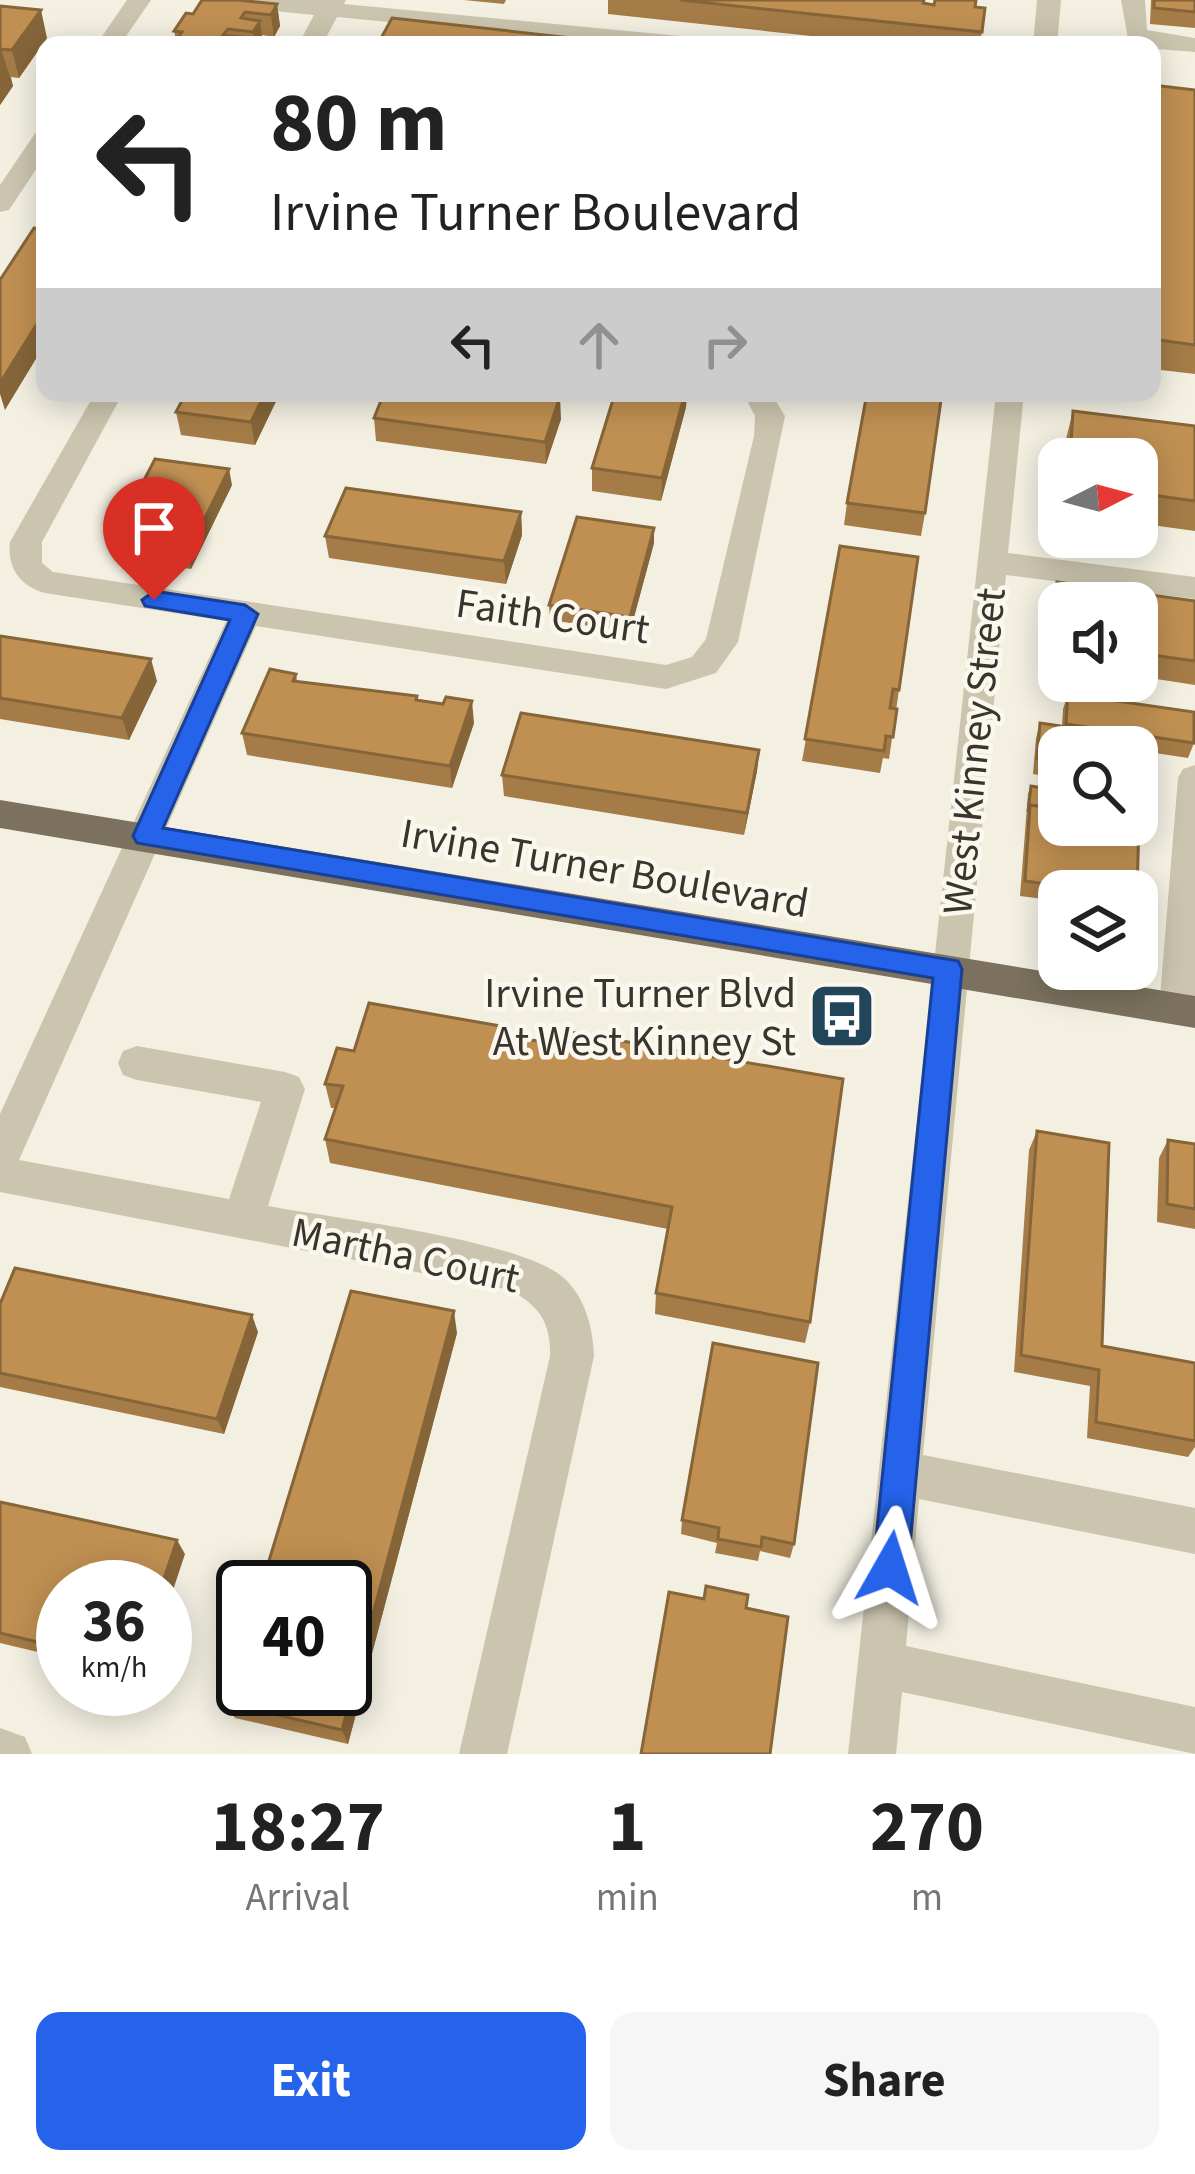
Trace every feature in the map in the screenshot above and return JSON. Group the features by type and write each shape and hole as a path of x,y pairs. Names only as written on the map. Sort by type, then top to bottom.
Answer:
{"main road":[{"name":"Irvine Turner Boulevard","path":"0,814 1187,1010"}],"street":[{"path":"114,36 139,0"},
{"path":"235,0 331,5 617,36"},
{"path":"1038,0 1048,0 1046,36"},
{"path":"1137,0 1136,34 1141,36"},
{"path":"315,36 331,5"},
{"path":"1161,42 1195,41"},
{"path":"0,204 23,169"},
{"name":"Faith Court","path":"104,402 26,542 23,556 28,571 62,586 647,675 694,671 716,655 722,642 764,457 770,416 762,402"},
{"name":"West Kinney Street","path":"872,1754 948,969 1009,402"},
{"path":"994,562 1195,589"},
{"path":"0,1158 245,614"},
{"path":"1187,1010 1195,778"},
{"path":"137,1063 285,1089 243,1220"},
{"name":"Martha Court","path":"0,1174 513,1271 547,1288 567,1313 572,1355 483,1754"},
{"path":"900,1473 1195,1531"},
{"path":"880,1664 1195,1732"}],"building":[{"path":"202,0 277,4 271,15 245,12 241,18 260,21 253,32 228,29 223,35 231,36 179,36 182,32 174,31 186,13 193,14"},
{"path":"680,0 924,0 934,5 935,0 976,0 975,7 985,8 982,32"},
{"path":"1154,0 1195,0 1195,12 1154,8"},
{"path":"0,6 41,10 12,50 0,51"},
{"path":"392,18 554,36 382,36"},
{"path":"1161,86 1195,90 1195,345 1161,340"},
{"path":"36,228 36,325 0,383 0,280"},
{"path":"181,402 261,402 251,422 176,412"},
{"path":"380,402 558,402 545,442 374,418"},
{"path":"612,402 683,402 662,478 592,468"},
{"path":"865,402 941,402 925,513 847,503"},
{"path":"1073,411 1195,426 1195,501 1158,496 1158,438 1071,438"},
{"path":"155,459 229,469 188,553 112,542"},
{"path":"346,488 521,512 504,561 325,536"},
{"path":"577,517 654,528 630,617 549,605"},
{"path":"840,546 918,557 899,690 893,689 890,708 897,709 893,737 886,736 884,751 805,739"},
{"path":"1158,596 1195,601 1195,661 1158,656"},
{"path":"0,636 151,659 122,718 0,698"},
{"path":"270,669 296,674 293,681 417,696 416,700 443,704 446,697 472,701 450,766 242,733"},
{"path":"1067,702 1124,702 1194,712 1194,743 1158,738 1158,726 1066,724"},
{"path":"521,713 759,750 747,813 502,775"},
{"path":"1031,786 1038,787 1038,806 1030,805 1028,812"},
{"path":"1030,805 1038,806 1038,846 1138,846 1138,870 1038,870 1038,883 1025,881"},
{"path":"369,1003 506,1027 503,1035 566,1046 570,1032 843,1079 810,1322 656,1293 672,1207 325,1139 343,1086 325,1084 337,1048 354,1051"},
{"path":"1037,1131 1109,1143 1102,1346 1195,1363 1195,1441 1096,1422 1099,1370 1021,1355"},
{"path":"1168,1140 1195,1144 1195,1209 1167,1204"},
{"path":"15,1268 252,1315 217,1419 0,1373 0,1304"},
{"path":"351,1291 454,1311 372,1618 372,1560 269,1560"},
{"path":"713,1343 818,1363 794,1544 762,1537 761,1547 718,1539 719,1528 682,1520"},
{"path":"0,1502 177,1540 170,1560 36,1560 36,1642 0,1633"},
{"path":"706,1586 748,1595 746,1608 788,1617 770,1754 641,1754 669,1592 704,1599"},
{"path":"282,1716 346,1716 342,1730"}],"place":[{"name":"Irvine Turner Blvd At West Kinney St","path":"842,1016"}],"route":[{"path":"154,600 245,614 146,836 948,969 926,1234 890,1568"}]}
